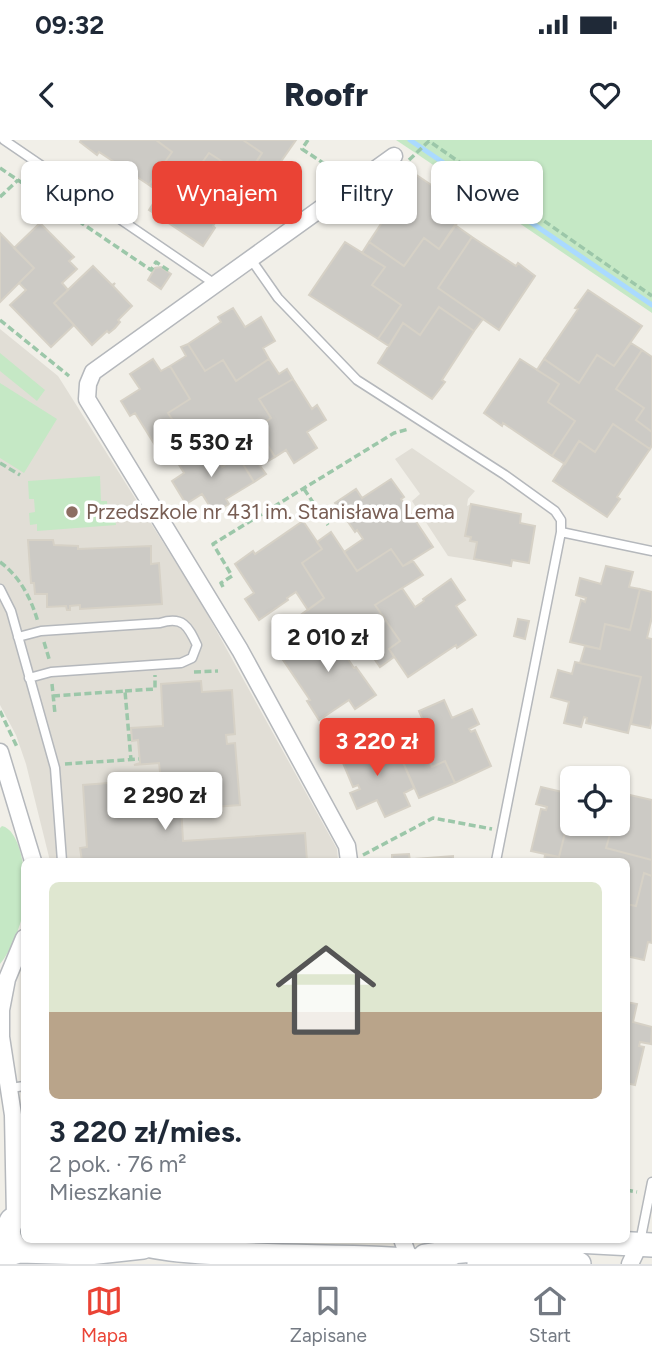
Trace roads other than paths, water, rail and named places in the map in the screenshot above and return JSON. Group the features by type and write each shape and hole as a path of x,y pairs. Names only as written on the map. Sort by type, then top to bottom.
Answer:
{"street":[{"path":"355,858 240,650 87,399 88,384 93,372 394,156"},
{"path":"0,752 32,858"},
{"path":"21,945 7,979 1,1010 1,1037 18,1087 13,1115 12,1220 9,1239 29,1252 89,1253 146,1247 241,1255 407,1254 545,1243"},
{"path":"13,1115 21,1133"},
{"path":"134,1243 146,1247"},
{"path":"581,1243 640,1251"},
{"path":"407,1254 446,1264"},
{"path":"479,1264 579,1264"}],"lane":[{"path":"4,140 215,284"},
{"path":"250,258 278,298 357,380 505,475 555,511 561,520 561,532 496,858"},
{"path":"561,532 652,551"},
{"path":"0,589 11,611 55,768 62,858"},
{"path":"18,637 41,631 160,623 172,619 189,628 197,645 192,658 181,663 51,672 29,678"},
{"path":"640,1251 652,1182"}],"waterway":[{"path":"410,140 652,305"}],"place":[{"name":"Przedszkole nr 431 im. Stanisława Lema","path":"72,512"}]}
